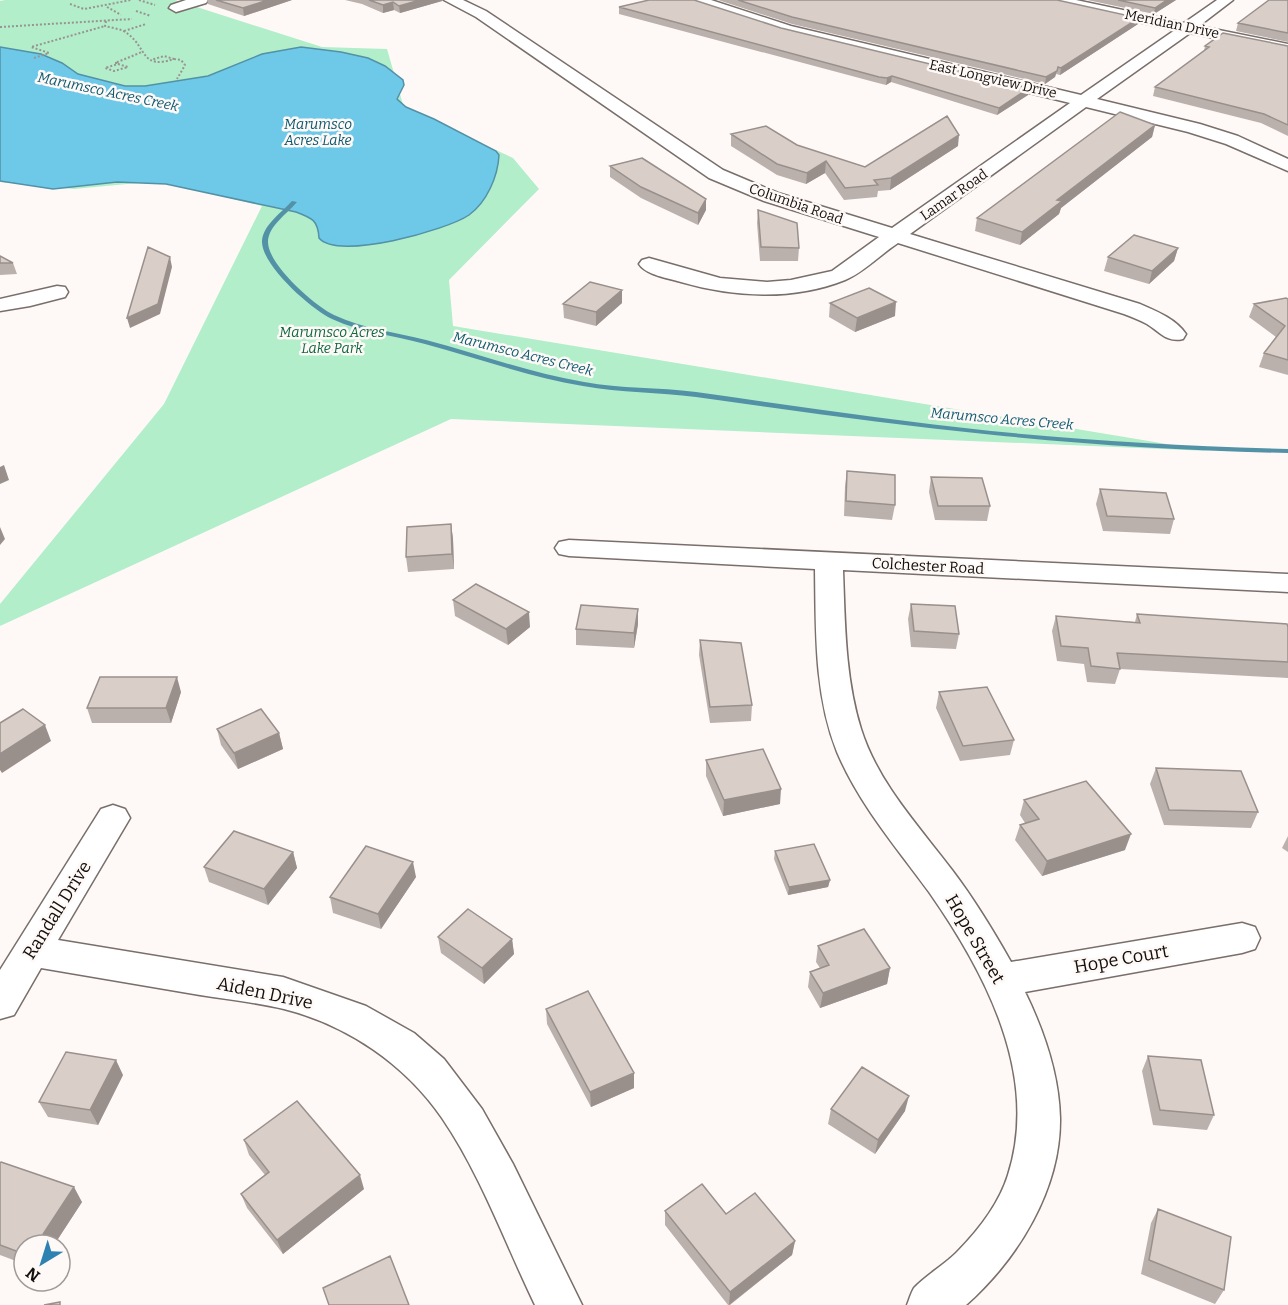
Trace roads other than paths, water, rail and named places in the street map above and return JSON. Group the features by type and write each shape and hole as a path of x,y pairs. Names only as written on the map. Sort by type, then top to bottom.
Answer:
{"street":[{"path":"176,8 201,0"},
{"name":"Columbia Road","path":"451,0 481,14 716,174 771,197 1131,309 1153,318 1175,334"},
{"name":"East Longview Drive","path":"696,0 776,26 1085,100 1214,134 1288,166"},
{"name":"Meridian Drive","path":"1056,0 1288,49"},
{"name":"Lamar Road","path":"649,264 679,275 732,287 774,289 798,286 839,275 1226,0"},
{"path":"0,305 57,292"},
{"name":"Colchester Road","path":"568,548 1288,584"},
{"name":"Hope Street","path":"829,561 833,672 839,712 854,754 877,797 974,930 1001,980 1023,1035 1036,1087 1039,1121 1030,1170 1016,1209 988,1253 958,1285 930,1305"},
{"name":"Randall Drive","path":"0,1003 114,818"},
{"name":"Hope Court","path":"1001,980 1242,938"},
{"name":"Aiden Drive","path":"32,951 283,993 313,1002 361,1022 413,1056 442,1086 474,1130 559,1305"}],"water":[{"name":"Marumsco Acres Lake","path":"0,47 41,54 62,63 78,74 125,86 145,86 208,76 262,54 301,47 368,58 385,66 403,80 404,85 397,99 406,107 496,151 499,155 496,171 486,196 469,215 417,235 369,245 347,246 330,244 319,238 316,223 296,212 166,184 117,182 53,189 0,181"}],"waterway":[{"name":"Marumsco Acres Creek","path":"294,202 268,231 265,243 271,258 286,278 320,310 356,326 423,341 545,376 601,387 685,393 845,416 992,433 1140,445 1288,451"}],"park label":[{"name":"Marumsco Acres Lake Park","path":"332,340"}]}
